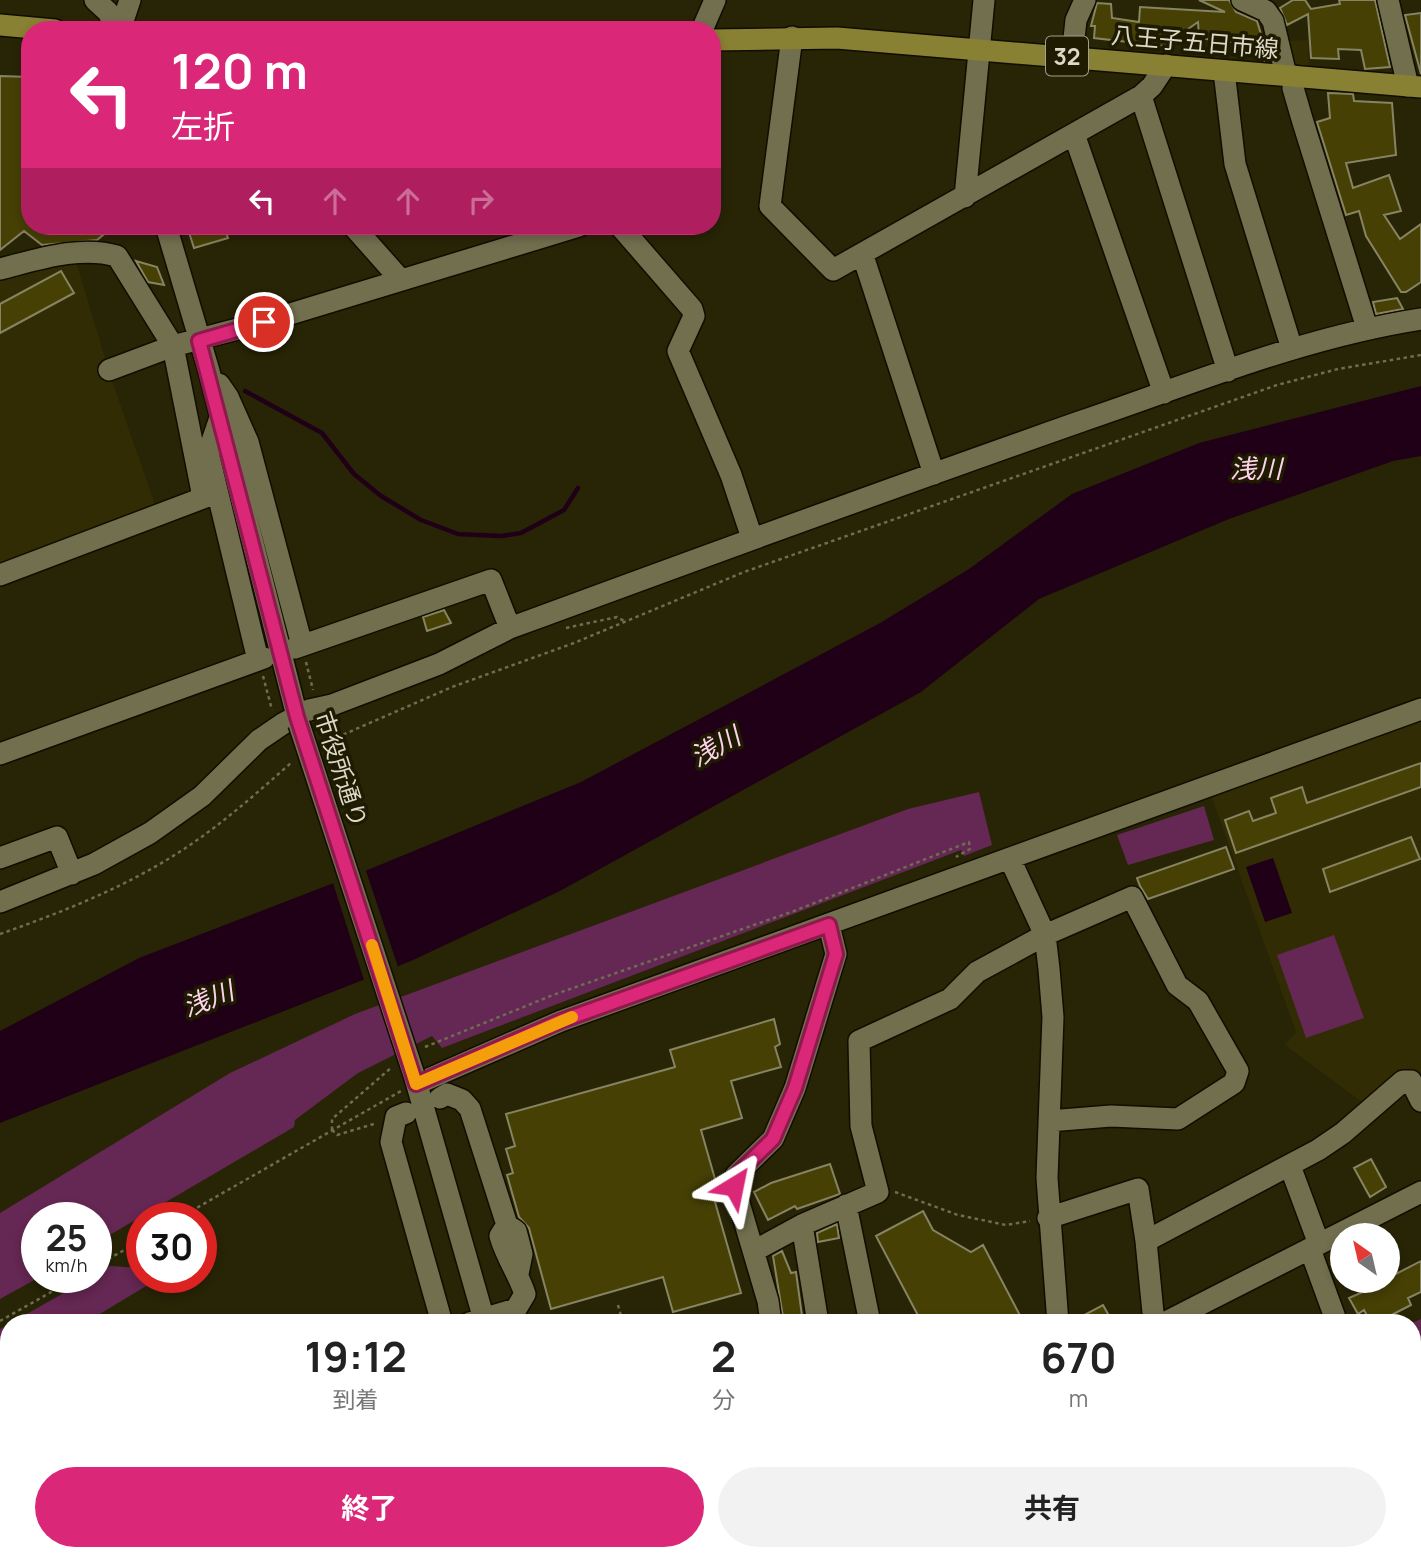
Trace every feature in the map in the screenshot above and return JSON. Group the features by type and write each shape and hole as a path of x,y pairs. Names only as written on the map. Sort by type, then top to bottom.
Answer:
{"main road":[{"path":"0,25 21,27"},
{"name":"八王子五日市線","path":"721,40 792,37 978,49 1414,87"}],"street":[{"path":"95,0 113,21"},
{"path":"122,21 130,0"},
{"path":"706,21 715,0"},
{"path":"965,197 984,0"},
{"path":"1072,57 1076,20 1085,0"},
{"path":"1242,0 1266,11 1273,21 1367,328"},
{"path":"1388,0 1414,87"},
{"path":"792,37 770,206 833,270 863,256 1141,96 1166,65"},
{"path":"1224,71 1235,164 1292,349"},
{"path":"1141,96 1228,371"},
{"path":"1074,134 1164,393"},
{"name":"市役所通り","path":"169,235 209,371 298,721 410,1075 477,1314"},
{"path":"361,235 400,279"},
{"path":"108,370 173,346 199,341 549,235"},
{"path":"628,235 692,309 694,316 678,351 731,475 752,538"},
{"path":"0,270 41,259 100,251 117,256 173,346 209,495 261,663 0,754"},
{"path":"863,256 934,474"},
{"path":"0,902 72,873 132,844 215,785 259,740 298,721 439,664 510,628 752,538 1292,349 1367,328 1421,319"},
{"path":"209,371 228,397 248,442 301,650 491,580 510,628"},
{"path":"209,495 208,453 220,418"},
{"path":"0,575 209,495"},
{"path":"410,1075 1421,709"},
{"path":"0,858 57,837 72,873"},
{"path":"1010,859 1045,935 1053,1017 1048,1218 1057,1314"},
{"path":"754,1251 802,1225 878,1192 861,1126 859,1041 950,999 977,972 1045,935 1132,897 1177,985 1198,1001 1238,1071 1234,1083 1178,1119 1111,1116 1049,1121"},
{"path":"769,1314 754,1251 734,1186 736,1175 773,1139 795,1088 836,954 829,925"},
{"path":"1146,1241 1290,1166 1343,1133 1403,1081 1411,1081 1421,1101"},
{"path":"440,1098 447,1094 462,1100 470,1110 507,1225 500,1236 506,1258 518,1274 525,1294 516,1309 502,1314"},
{"path":"399,1108 391,1142 408,1202 424,1306 429,1314"},
{"path":"1290,1166 1334,1314"},
{"path":"1048,1218 1138,1189 1153,1314"},
{"path":"1182,1314 1421,1192"},
{"path":"846,1205 868,1314"},
{"path":"802,1225 817,1314"},
{"path":"413,1241 439,1314"}],"path":[{"path":"626,622 744,572 1233,399 1328,372 1421,355"},
{"path":"301,650 315,699"},
{"path":"261,663 274,718"},
{"path":"417,1051 443,1038 554,995 794,911 947,849"},
{"path":"399,1108 346,1133 337,1135 332,1130 332,1119 344,1106 410,1075"},
{"path":"207,1202 332,1130 399,1108"},
{"path":"878,1192 901,1192 958,1215 1006,1224 1048,1218"},
{"path":"12,1314 49,1293"},
{"path":"618,1305 620,1314"}],"shaded area":[{"path":"1308,40 1309,66 1290,65 1286,41"},
{"path":"74,255 110,375 158,513 0,575 0,269"},
{"path":"1421,718 1421,1072 1366,1105 1285,1045 1296,1032 1211,795"},
{"path":"979,792 992,845 964,856 961,850 442,1048 432,1036 358,1073 295,1120 294,1127 166,1202 126,1202 126,1225 112,1234 112,1202 21,1202 21,1287 0,1299 0,1213 230,1073 355,1014 908,809"},
{"path":"1204,806 1214,840 1128,865 1117,835"},
{"path":"1334,935 1364,1018 1306,1038 1277,955"},
{"path":"112,1266 126,1267 126,1293 135,1293 100,1314 27,1314 64,1293 112,1293"}],"water":[{"name":"浅川","path":"1421,386 1421,456 1393,461 1229,519 1039,599 921,692 560,891 411,961 0,1123 0,1031 139,958 370,869 581,782 880,623 969,569 1072,494 1199,443"},
{"path":"1273,858 1292,913 1265,922 1246,867"}],"pier":[{"path":"365,868 399,970 365,983 332,880"}],"building":[{"path":"1199,0 1229,0 1236,12 1257,21 1269,61 1265,61 1267,55 1237,53 1238,43 1199,38 1198,22 1171,41 1171,47 1094,38 1095,26 1091,26 1097,3 1111,4 1112,18 1139,22 1140,7 1225,12"},
{"path":"1293,0 1305,0 1311,9 1340,4 1339,0 1375,0 1390,67 1365,69 1361,50 1338,49 1339,59 1311,58 1308,14 1287,25 1280,8"},
{"path":"1421,13 1421,74 1405,15"},
{"path":"0,76 21,77 21,233 0,250"},
{"path":"1328,93 1353,94 1354,101 1392,103 1396,155 1346,163 1353,188 1389,175 1401,211 1384,215 1400,239 1421,224 1421,282 1406,292 1401,292 1366,236 1359,211 1346,215 1317,122 1330,118"},
{"path":"29,235 103,235 97,240 42,245"},
{"path":"190,235 227,235 228,238 194,248"},
{"path":"136,261 157,267 164,285 148,282"},
{"path":"61,271 74,293 0,333 0,304"},
{"path":"1397,298 1403,309 1376,314 1373,302"},
{"path":"444,610 451,623 427,631 423,617"},
{"path":"1421,763 1421,787 1236,853 1225,820 1249,811 1253,821 1276,813 1271,798 1302,787 1307,803"},
{"path":"1411,837 1420,859 1330,892 1323,869"},
{"path":"1226,847 1234,869 1148,899 1140,886 1137,878"},
{"path":"774,1019 780,1044 775,1047 781,1067 731,1081 742,1118 701,1130 721,1200 715,1202 741,1293 673,1312 663,1277 551,1309 529,1228 519,1217 507,1175 513,1173 506,1149 515,1146 506,1114 675,1067 670,1050"},
{"path":"1371,1159 1386,1187 1370,1197 1354,1168"},
{"path":"830,1164 840,1194 797,1209 795,1206 768,1220 754,1192 771,1183"},
{"path":"923,1211 933,1230 971,1252 983,1245 1019,1314 917,1314 876,1236"},
{"path":"837,1224 839,1238 818,1242 817,1233"},
{"path":"782,1251 791,1273 796,1272 802,1314 783,1314 773,1256"},
{"path":"1421,1261 1421,1292 1408,1298 1411,1305 1394,1314 1366,1314 1364,1310 1358,1314 1349,1298 1360,1293 1400,1293 1400,1272"},
{"path":"1103,1305 1108,1314 1086,1314"}],"waterway":[{"path":"245,391 322,433 354,474 381,496 421,520 458,534 501,536 521,533 564,510 578,488"}],"slow traffic":[{"path":"372,945 416,1084 493,1048 572,1017"}],"route":[{"path":"264,322 199,341 209,371 297,717 416,1084 493,1048 561,1021 829,925 836,943 836,954 795,1088 773,1139 736,1175 734,1186"}]}
